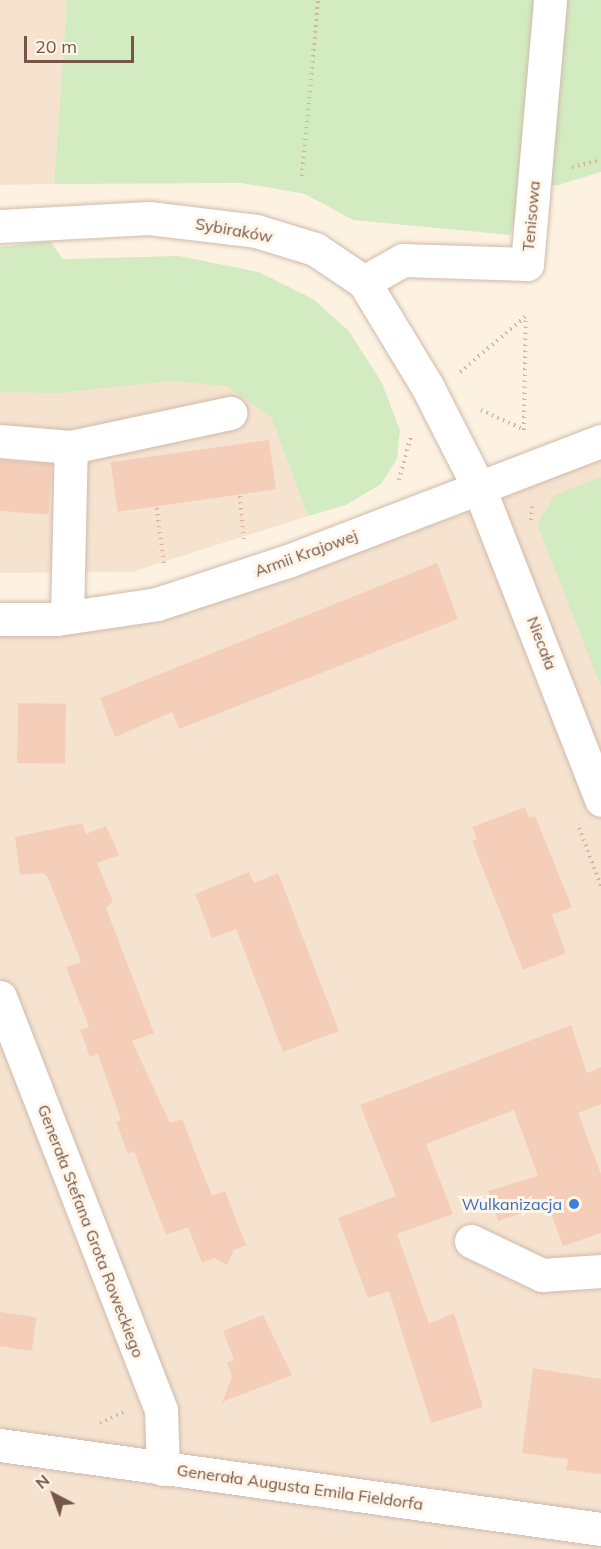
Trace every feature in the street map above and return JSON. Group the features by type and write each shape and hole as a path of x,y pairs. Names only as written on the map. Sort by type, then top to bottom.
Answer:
{"street":[{"name":"Tenisowa","path":"364,282 403,260 527,264 550,0"},
{"name":"Sybiraków","path":"0,226 149,218 256,231 315,249 364,282 427,386 479,488"},
{"path":"0,441 71,447 230,413"},
{"name":"Armii Krajowej","path":"0,619 68,617 157,604 479,488 601,441"},
{"path":"68,617 71,447"},
{"name":"Niecała","path":"479,488 601,800"},
{"name":"Generała Stefana Grota Roweckiego","path":"0,997 14,1070 158,1401 164,1469"},
{"path":"471,1240 542,1275 601,1271"},
{"name":"Generała Augusta Emila Fieldorfa","path":"0,1445 601,1529"}],"path":[{"path":"302,176 318,0"},
{"path":"427,386 453,377 526,316 524,430"},
{"path":"474,404 488,416 532,431"},
{"path":"240,495 245,543"},
{"path":"157,507 166,578"},
{"path":"92,1424 158,1401"}],"shaded area":[{"path":"0,0 67,0 54,184 0,185"},
{"path":"132,375 226,386 271,417 308,516 132,572 0,573 0,382"},
{"path":"601,458 601,1549 0,1549 0,631 138,625 468,512"}],"green space":[{"path":"67,0 601,0 601,172 558,185 525,186 510,235 353,220 305,194 242,183 54,184"},
{"path":"50,241 63,259 179,256 259,272 313,299 349,331 382,383 400,430 397,459 381,484 346,505 308,516 271,417 226,386 170,381 58,393 0,392 0,247"},
{"path":"601,477 601,687 537,524 555,495"}],"building":[{"path":"269,440 276,490 118,512 111,462"},
{"path":"0,460 52,464 48,515 0,511"},
{"path":"437,563 458,619 179,729 172,712 115,737 100,698"},
{"path":"18,703 66,704 65,764 17,763"},
{"path":"525,807 529,818 535,816 572,907 552,915 566,953 523,970 472,841 477,839 472,827"},
{"path":"82,823 86,834 106,826 119,855 97,863 113,902 106,908 154,1033 132,1041 170,1123 182,1119 212,1196 225,1191 246,1245 234,1250 227,1265 214,1258 202,1263 188,1227 166,1235 134,1151 128,1154 116,1122 121,1120 98,1054 90,1057 80,1030 89,1027 66,967 81,962 48,878 43,873 20,875 15,837"},
{"path":"249,872 254,883 278,873 339,1031 283,1052 236,929 212,938 195,894"},
{"path":"571,1025 587,1073 601,1067 601,1104 578,1113 601,1174 601,1233 563,1246 548,1205 498,1221 488,1191 538,1176 514,1110 426,1144 453,1214 397,1234 429,1324 454,1313 483,1407 431,1423 389,1291 368,1298 338,1218 396,1196 360,1105"},
{"path":"0,1312 37,1317 32,1351 0,1346"},
{"path":"263,1315 292,1375 222,1402 232,1377 227,1363 234,1360 223,1331"},
{"path":"533,1368 601,1379 601,1474 566,1470 568,1459 522,1453"}],"place":[{"name":"Wulkanizacja","path":"574,1204"}]}
